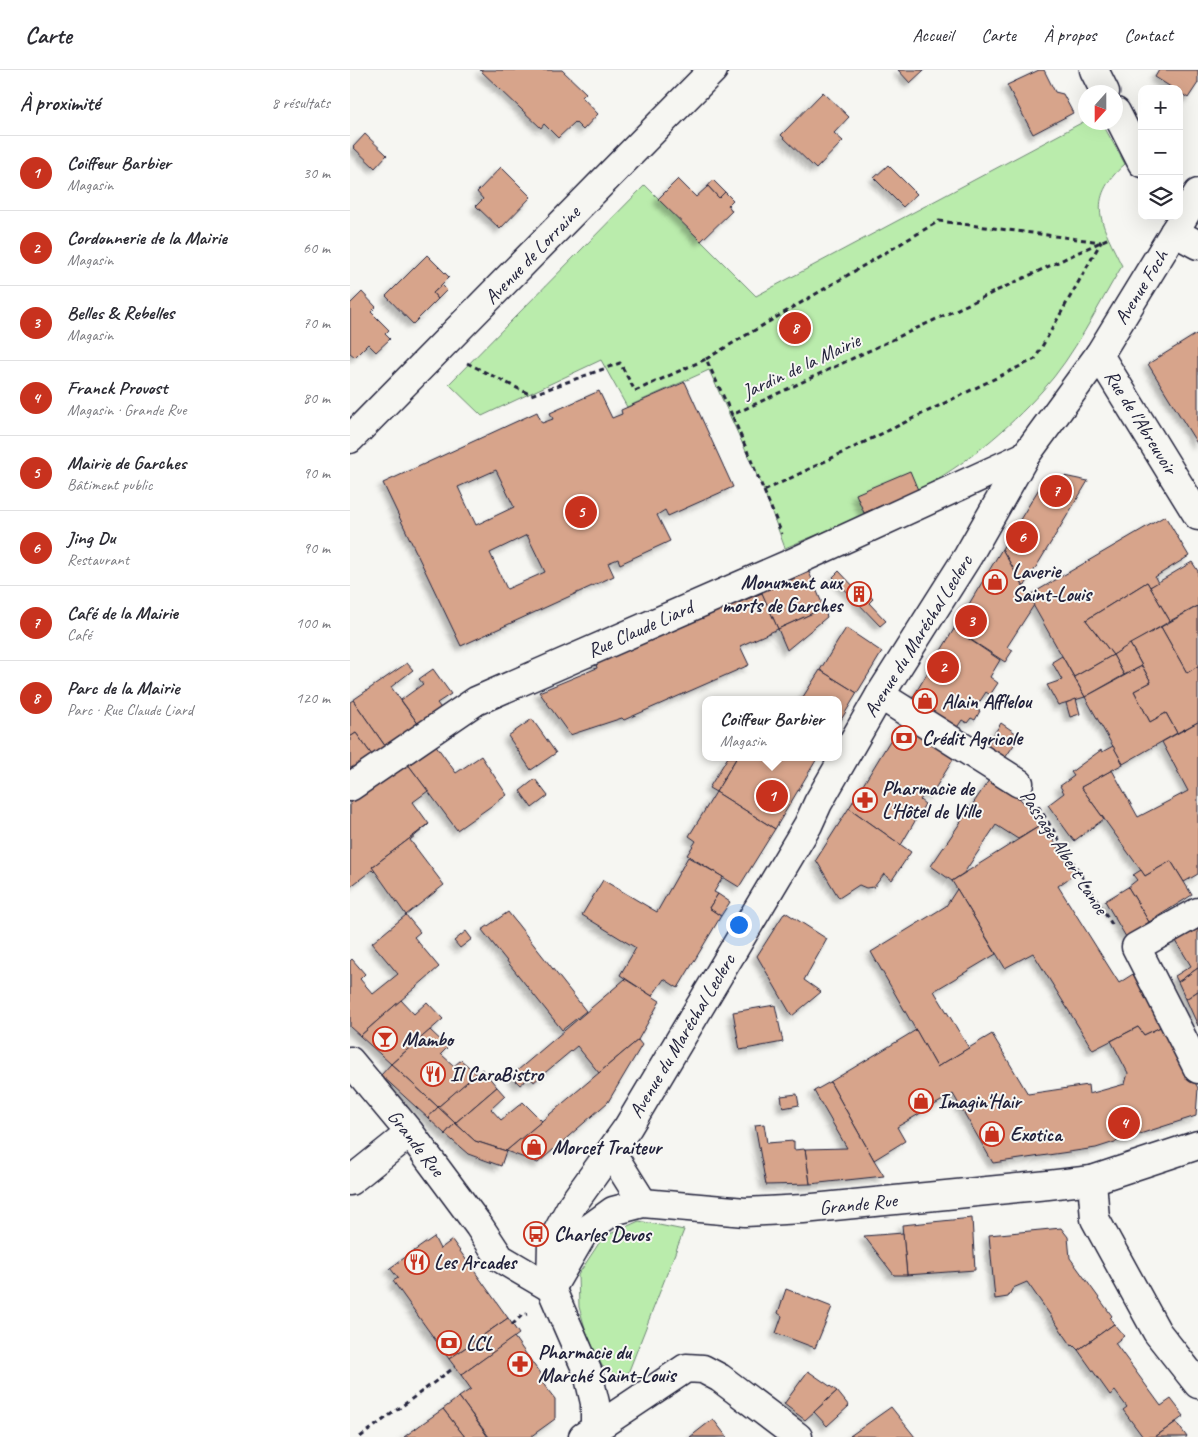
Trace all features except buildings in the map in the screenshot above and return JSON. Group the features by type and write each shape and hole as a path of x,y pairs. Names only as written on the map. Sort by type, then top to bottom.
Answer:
{"street":[{"name":"Avenue de Lorraine","path":"350,439 713,70"},
{"path":"1094,70 1102,85"},
{"path":"1123,126 1138,155"},
{"name":"Avenue Foch","path":"1099,354 1170,224 1198,193"},
{"path":"1170,224 1198,245"},
{"name":"Avenue du Maréchal Leclerc","path":"842,761 880,695 968,556 1025,456 1099,354"},
{"name":"Rue de l'Abreuvoir","path":"1099,354 1198,516"},
{"name":"Rue Claude Liard","path":"350,787 476,701 794,562 1025,456"},
{"name":"Passage Albert Lanoe","path":"880,695 1019,783"},
{"name":"Avenue du Maréchal Leclerc","path":"591,1434 595,1403 588,1373 558,1308 552,1288 552,1242 572,1205 611,1152 808,825 818,802 842,761"},
{"path":"1198,912 1136,947 1198,1068"},
{"name":"Grande Rue","path":"350,1062 410,1133 479,1226 500,1258 552,1288 584,1232 613,1211 643,1203 746,1212 803,1209 1092,1180 1198,1145"},
{"path":"350,1181 410,1133"},
{"path":"611,1152 643,1203"},
{"path":"1092,1180 1096,1219 1157,1332 1198,1384"},
{"path":"591,1434 686,1368 703,1369 720,1378 798,1437"}],"path":[{"path":"440,349 531,395 620,362 635,391 706,359 939,221 1101,242 1035,359 764,491"},
{"name":"Jardin de la Mairie","path":"706,359 732,415 1108,238"},
{"path":"732,415 794,562"},
{"name":"Passage Albert Lanoe","path":"1019,783 1045,816 1128,951 1136,947"},
{"path":"360,1437 455,1367"}],"green space":[{"path":"1078,125 1078,130 1106,130 1125,164 1112,177 1104,189 1101,201 1103,225 1122,266 1065,362 1042,391 1000,433 969,458 935,480 886,506 785,548 764,491 709,370 627,407 601,360 482,416 449,384 645,185 756,296"},
{"path":"639,1221 684,1230 625,1381 602,1366 587,1335 579,1307 578,1275 603,1237"}],"place":[{"name":"Parc de la Mairie","path":"795,328"},
{"name":"Café de la Mairie","path":"1056,491"},
{"name":"Mairie de Garches","path":"581,512"},
{"name":"Jing Du","path":"1022,537"},
{"name":"Laverie Saint-Louis","path":"995,582"},
{"name":"Monument aux morts de Garches","path":"859,594"},
{"name":"Belles & Rebelles","path":"971,621"},
{"name":"Cordonnerie de la Mairie","path":"943,667"},
{"name":"Alain Afflelou","path":"925,701"},
{"name":"Crédit Agricole","path":"904,738"},
{"name":"Coiffeur Barbier","path":"772,796"},
{"name":"Pharmacie de L'Hôtel de Ville","path":"865,800"},
{"name":"Mambo","path":"385,1039"},
{"name":"Il CaraBistro","path":"433,1074"},
{"name":"Imagin'Hair","path":"921,1101"},
{"name":"Franck Provost","path":"1124,1123"},
{"name":"Exotica","path":"992,1134"},
{"name":"Morcet Traiteur","path":"534,1147"},
{"name":"Charles Devos","path":"536,1234"},
{"name":"Les Arcades","path":"417,1262"},
{"name":"LCL","path":"449,1343"},
{"name":"Pharmacie du Marché Saint-Louis","path":"520,1364"}]}
